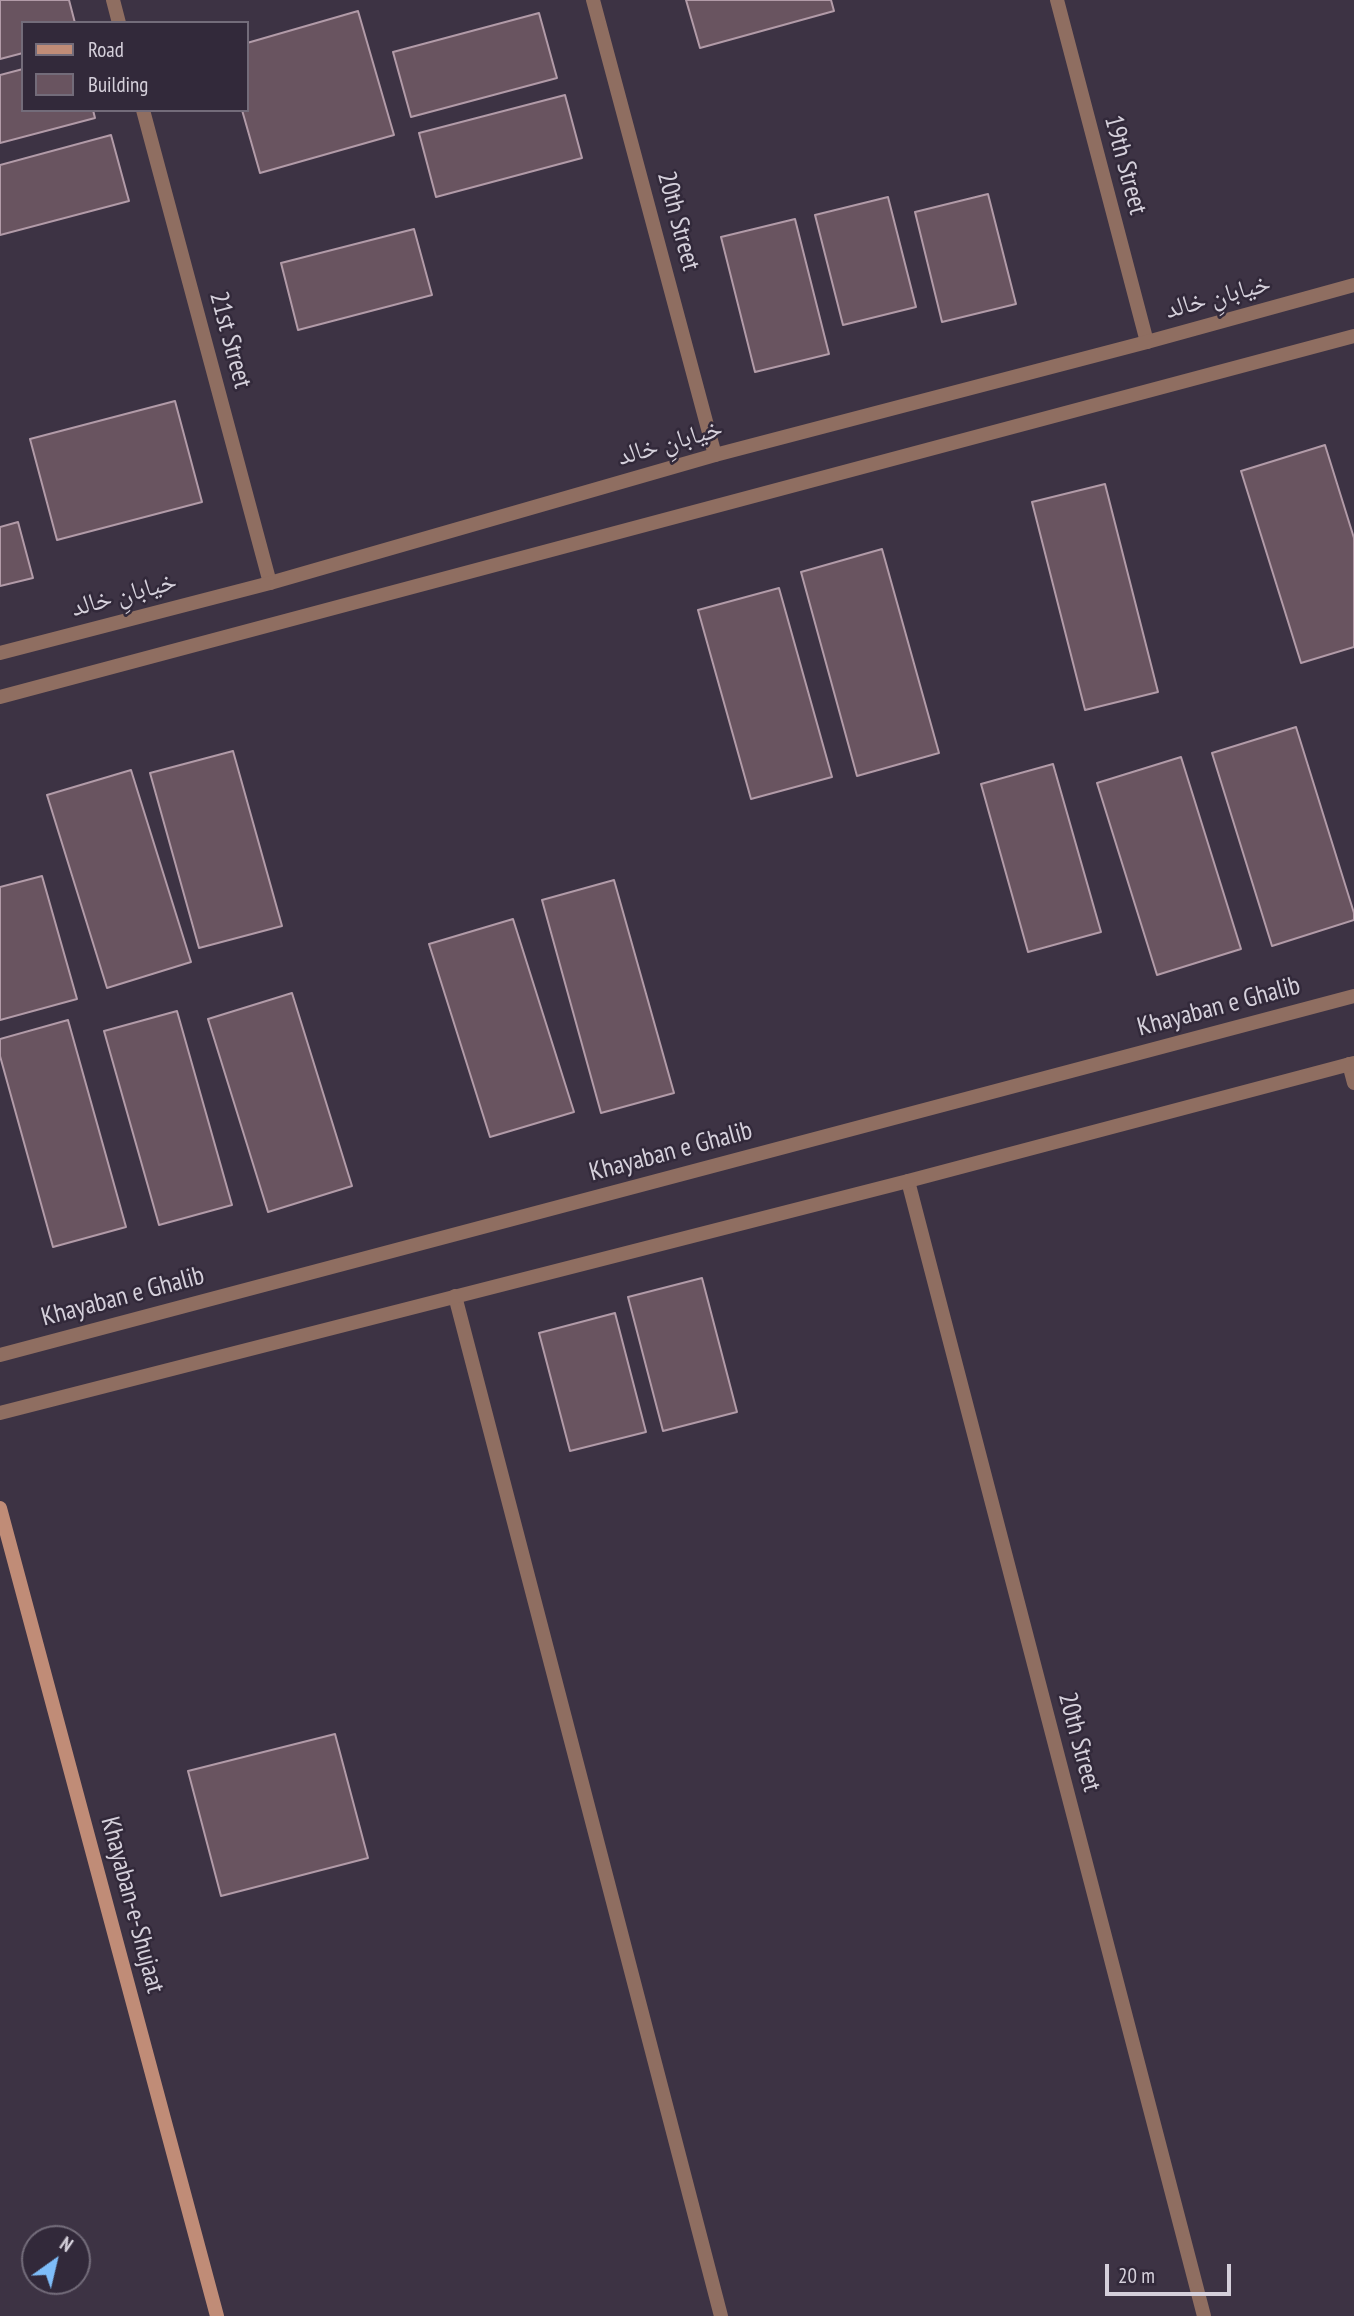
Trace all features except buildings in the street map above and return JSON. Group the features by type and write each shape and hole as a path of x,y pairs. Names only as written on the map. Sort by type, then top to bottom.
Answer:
{"main road":[{"name":"Khayaban-e-Shujaat","path":"0,1508 217,2316"}],"street":[{"path":"113,0 118,21"},
{"name":"20th Street","path":"593,0 715,455"},
{"name":"19th Street","path":"1056,0 1147,342"},
{"name":"21st Street","path":"144,112 270,583"},
{"name":"خیابانِ خالد","path":"0,653 270,583 715,455 1354,285"},
{"path":"0,698 1354,336"},
{"name":"Khayaban e Ghalib","path":"0,1355 1354,996"},
{"path":"0,1413 908,1181 1352,1064 1354,1083"},
{"name":"20th Street","path":"908,1181 1203,2316"},
{"path":"455,1296 720,2316"}]}
